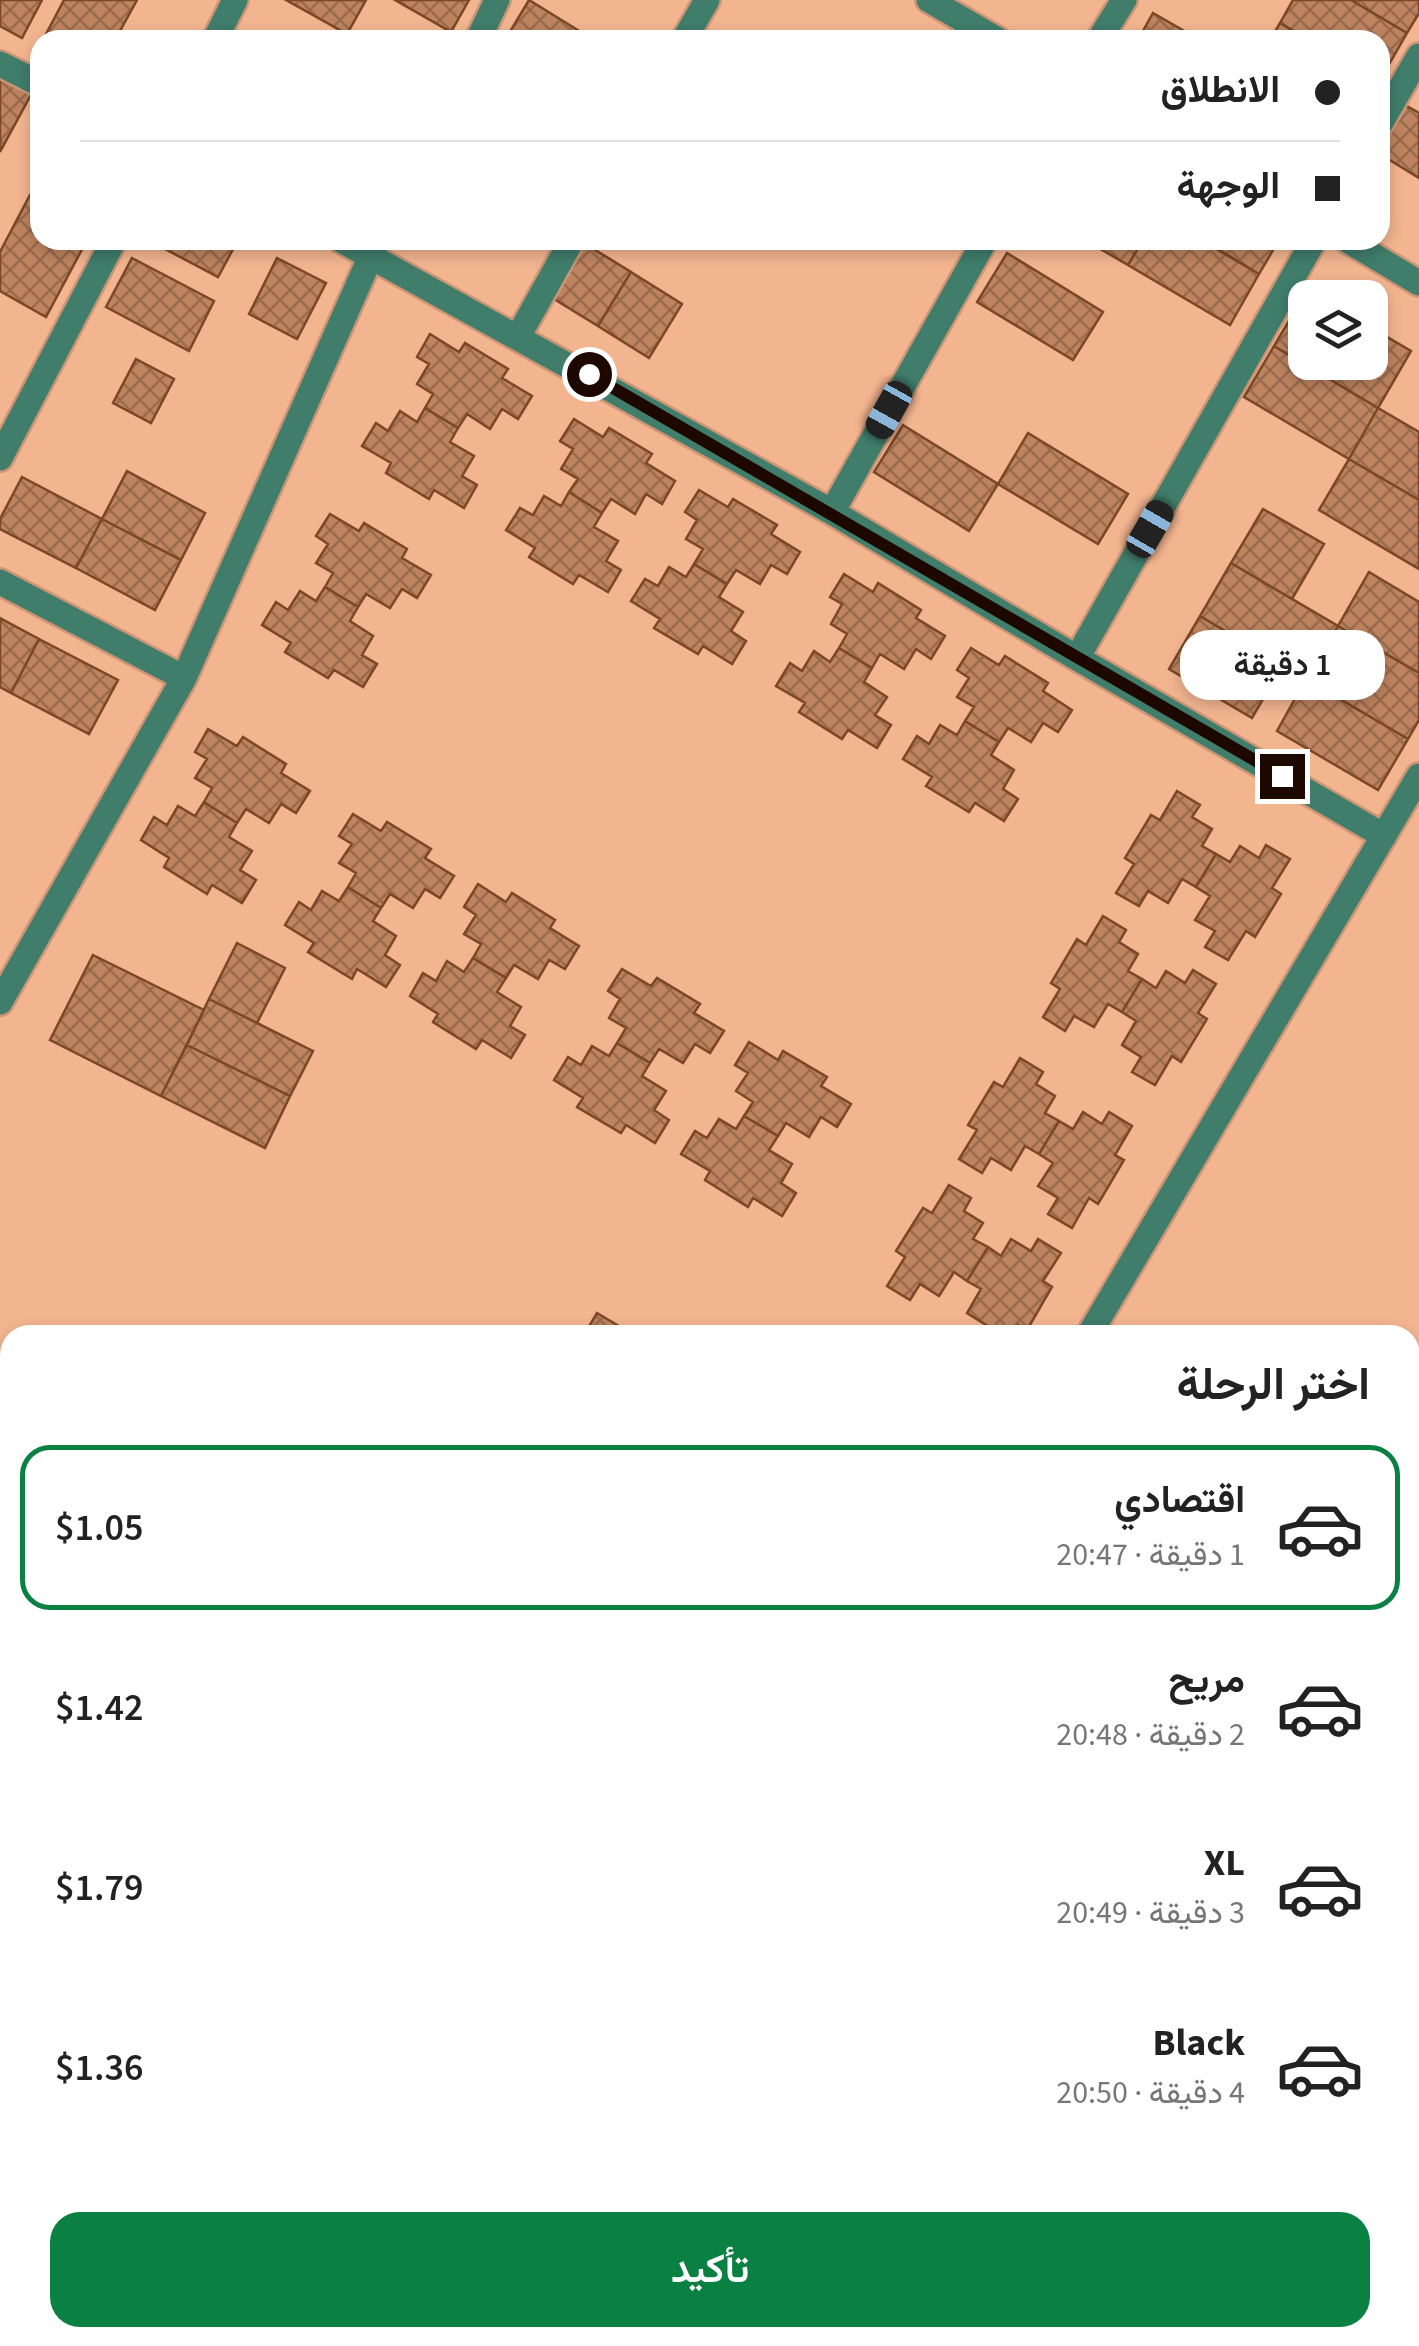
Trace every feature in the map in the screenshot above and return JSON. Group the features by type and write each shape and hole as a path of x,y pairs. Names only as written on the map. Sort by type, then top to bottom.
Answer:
{"street":[{"path":"220,30 234,0"},
{"path":"483,30 498,0"},
{"path":"690,30 707,0"},
{"path":"929,0 981,30"},
{"path":"1105,30 1124,0"},
{"path":"1390,107 1419,56"},
{"path":"0,64 30,79"},
{"path":"0,458 109,250"},
{"path":"0,1002 184,678 373,250"},
{"path":"377,250 1384,836"},
{"path":"519,335 566,250"},
{"path":"832,512 978,250"},
{"path":"1077,658 1308,250"},
{"path":"1364,250 1419,282"},
{"path":"0,582 184,678"},
{"path":"1096,1325 1419,776"}],"building":[{"path":"0,0 42,0 22,38 0,26"},
{"path":"64,0 137,0 120,30 48,30"},
{"path":"286,0 366,0 349,30 340,30"},
{"path":"395,0 469,0 452,30"},
{"path":"529,0 578,30 511,30"},
{"path":"1293,0 1351,0 1407,33 1390,63 1390,30 1292,30 1280,23"},
{"path":"1351,0 1419,0 1419,13 1407,33"},
{"path":"1153,13 1183,30 1144,30"},
{"path":"0,73 30,89 30,97 0,152"},
{"path":"1405,105 1419,113 1419,178 1390,160 1390,130"},
{"path":"30,195 30,250 82,250 46,317 0,291 0,252"},
{"path":"167,250 233,250 218,277"},
{"path":"573,250 595,250 631,272 598,326 546,294"},
{"path":"1102,250 1137,250 1128,265"},
{"path":"1137,250 1218,250 1259,274 1230,325 1128,265"},
{"path":"1219,250 1273,250 1259,274"},
{"path":"1007,253 1103,312 1073,360 977,302"},
{"path":"132,258 214,301 189,351 106,307"},
{"path":"277,258 326,283 297,339 249,314"},
{"path":"631,272 682,304 649,358 598,326"},
{"path":"1288,322 1288,354 1274,346"},
{"path":"430,334 459,352 465,343 508,369 502,378 532,396 518,419 502,409 490,429 467,414 458,428 425,408 433,394 417,384 429,364 417,357"},
{"path":"1388,338 1411,351 1378,408 1331,380 1388,380"},
{"path":"1274,346 1288,354 1288,380 1331,380 1378,408 1349,459 1244,397"},
{"path":"136,359 174,379 151,423 113,403"},
{"path":"425,408 458,428 450,442 474,456 462,476 477,485 464,508 434,490 429,499 386,473 391,463 362,446 376,423 388,431 400,411 417,422"},
{"path":"1378,408 1419,432 1419,500 1349,459"},
{"path":"574,419 603,437 609,428 652,454 646,463 675,481 662,504 646,494 635,514 611,499 602,513 569,492 578,479 561,469 573,449 560,441"},
{"path":"903,425 998,484 969,531 874,472"},
{"path":"1028,433 1128,494 1098,544 998,484"},
{"path":"1349,459 1419,500 1419,569 1319,510"},
{"path":"127,471 205,513 181,560 102,519"},
{"path":"22,477 102,519 76,568 0,529 0,519"},
{"path":"699,490 728,507 733,499 777,525 771,534 800,552 787,574 771,565 760,584 736,570 727,584 694,564 703,549 686,539 697,520 685,512"},
{"path":"569,492 602,513 594,527 618,541 606,561 621,570 608,592 579,575 573,584 529,557 535,548 506,530 520,508 533,515 544,496 561,506"},
{"path":"1263,509 1324,544 1292,599 1231,563"},
{"path":"330,514 359,531 364,523 407,549 402,558 431,575 417,598 402,589 390,608 366,594 358,607 325,587 333,573 316,563 328,544 316,536"},
{"path":"102,519 181,560 155,610 76,568"},
{"path":"1231,563 1338,626 1306,679 1200,616"},
{"path":"694,564 727,584 719,597 743,612 731,631 746,641 732,664 703,646 698,654 654,628 660,619 631,601 645,579 658,586 669,567 686,577"},
{"path":"1369,572 1419,602 1419,673 1338,626"},
{"path":"844,574 873,592 878,583 921,610 916,618 945,636 931,659 916,649 904,669 880,654 872,668 839,648 847,634 831,624 842,604 830,597"},
{"path":"325,587 358,607 350,621 373,636 362,655 377,664 363,687 334,670 328,678 285,652 291,643 262,625 276,602 288,610 300,591 316,601"},
{"path":"1200,616 1283,665 1252,718 1169,669"},
{"path":"0,618 39,639 11,693 0,687"},
{"path":"1338,626 1419,673 1419,720 1408,739 1306,679"},
{"path":"39,639 118,680 89,734 11,693"},
{"path":"839,648 872,668 864,682 887,697 875,715 891,725 877,748 848,730 842,739 799,712 805,703 776,686 790,663 802,671 814,651 830,662"},
{"path":"971,648 999,665 1005,656 1048,683 1043,691 1072,710 1058,732 1043,723 1031,742 1008,728 999,742 965,721 974,707 957,697 969,678 957,670"},
{"path":"1306,679 1408,739 1378,790 1277,731"},
{"path":"965,721 999,742 991,755 1014,770 1003,789 1018,799 1004,821 975,803 969,812 926,786 932,777 903,759 917,736 929,744 940,725 957,735"},
{"path":"208,729 237,746 243,737 286,764 281,773 310,791 296,813 281,804 269,823 246,809 237,823 204,802 212,788 195,778 207,759 195,752"},
{"path":"1177,791 1200,805 1192,817 1212,829 1202,846 1216,854 1196,887 1182,879 1168,903 1148,891 1139,906 1116,893 1134,864 1125,858 1151,815 1160,820"},
{"path":"204,802 237,823 229,837 252,851 240,870 256,880 242,903 212,885 207,894 164,867 169,858 141,840 154,817 167,825 178,806 195,816"},
{"path":"353,814 381,831 387,822 431,849 425,858 454,876 440,898 425,889 413,908 390,894 381,908 348,887 356,873 339,863 352,844 339,836"},
{"path":"1266,845 1290,859 1272,888 1281,894 1255,937 1246,931 1228,960 1205,947 1215,931 1195,920 1210,896 1196,887 1216,854 1230,862 1240,846 1259,858"},
{"path":"478,884 506,902 512,893 555,920 550,928 579,946 565,969 549,960 538,979 514,965 506,978 473,958 481,944 464,934 476,915 464,907"},
{"path":"348,887 381,908 373,921 396,936 385,955 400,965 386,987 357,969 352,979 308,952 314,943 285,925 299,902 311,910 322,891 339,901"},
{"path":"1103,916 1126,930 1119,942 1138,954 1128,971 1142,979 1122,1012 1108,1004 1094,1027 1074,1016 1065,1031 1043,1017 1060,989 1051,983 1077,939 1086,945"},
{"path":"237,943 285,968 257,1023 209,999"},
{"path":"93,955 204,1010 161,1096 50,1040"},
{"path":"473,958 506,978 497,992 521,1007 510,1026 525,1035 511,1058 482,1040 476,1049 433,1022 438,1014 410,996 423,973 436,981 447,961 464,972"},
{"path":"622,969 651,986 657,978 700,1004 694,1013 724,1031 710,1053 695,1044 683,1063 659,1049 650,1063 617,1043 626,1028 609,1018 620,999 608,991"},
{"path":"1193,970 1216,984 1198,1013 1207,1019 1181,1062 1172,1056 1155,1085 1132,1072 1141,1057 1122,1045 1136,1021 1122,1012 1142,979 1156,988 1166,971 1185,983"},
{"path":"209,999 313,1051 290,1096 187,1045"},
{"path":"749,1042 778,1060 783,1051 827,1077 821,1086 851,1104 837,1127 821,1117 809,1137 786,1123 778,1136 744,1116 753,1102 736,1091 748,1073 735,1065"},
{"path":"617,1043 650,1063 642,1076 666,1091 654,1110 669,1120 655,1143 626,1125 621,1133 577,1107 583,1098 554,1080 568,1057 581,1065 592,1046 609,1056"},
{"path":"187,1045 290,1096 265,1148 161,1096"},
{"path":"1020,1058 1043,1072 1036,1084 1055,1096 1045,1113 1059,1121 1039,1154 1025,1146 1011,1170 991,1158 982,1173 959,1159 977,1130 968,1125 994,1082 1003,1087"},
{"path":"1083,1112 1102,1124 1109,1112 1132,1126 1115,1155 1124,1160 1098,1204 1089,1198 1072,1228 1048,1214 1058,1198 1038,1186 1053,1163 1039,1154 1059,1121 1073,1129"},
{"path":"744,1116 778,1136 769,1150 792,1164 781,1183 796,1193 782,1216 753,1198 748,1207 705,1180 710,1171 681,1154 695,1131 707,1138 719,1119 736,1129"},
{"path":"949,1185 971,1198 964,1211 983,1223 973,1239 988,1247 967,1281 954,1272 939,1296 920,1284 910,1300 887,1286 905,1257 896,1251 923,1208 932,1213"},
{"path":"1011,1239 1031,1251 1038,1239 1061,1253 1043,1281 1052,1287 1030,1325 986,1325 967,1313 981,1289 967,1281 988,1247 1001,1256"},
{"path":"597,1313 617,1325 590,1325"}],"route":[{"path":"589,374 1282,776"}]}
